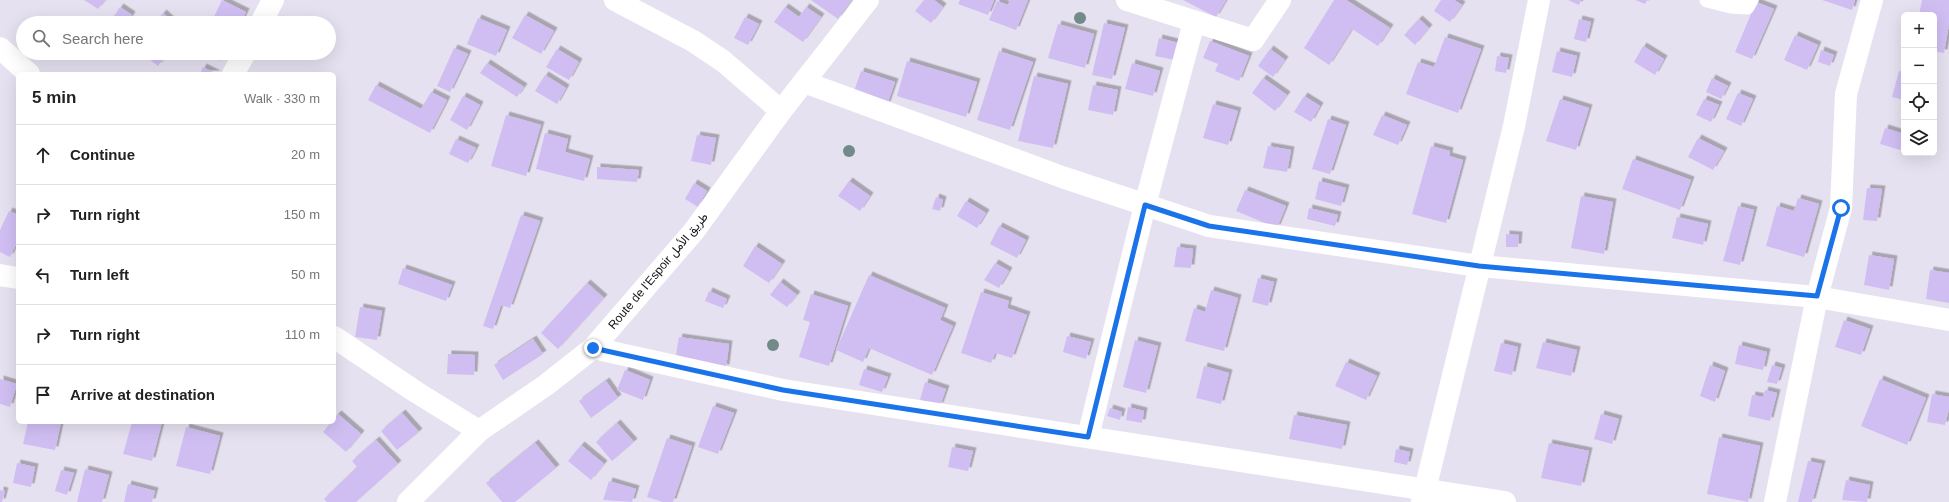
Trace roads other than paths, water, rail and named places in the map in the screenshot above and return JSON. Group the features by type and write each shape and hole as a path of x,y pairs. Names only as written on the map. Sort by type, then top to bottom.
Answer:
{"main road":[{"path":"265,16 273,0"},
{"path":"615,0 693,41 723,61 781,111"},
{"name":"Route de l’Espoir طريق الأمل","path":"408,502 479,431 546,385 593,348 694,231 781,111 868,0"},
{"path":"1127,0 1253,40 1280,0"},
{"path":"1423,496 1514,126 1539,0"},
{"path":"1775,502 1817,296 1841,208 1846,94 1872,0"},
{"path":"1088,437 1145,205 1194,22"},
{"path":"0,48 27,72"},
{"path":"234,72 240,60"},
{"path":"804,82 1062,177 1209,226 1479,266 1817,296 1949,320"},
{"path":"0,275 16,278"},
{"path":"336,338 416,392 479,431"},
{"path":"593,348 783,390 1088,437 1423,496 1505,502"}],"lane":[{"path":"1707,0 1731,6 1747,7 1751,0"}]}
